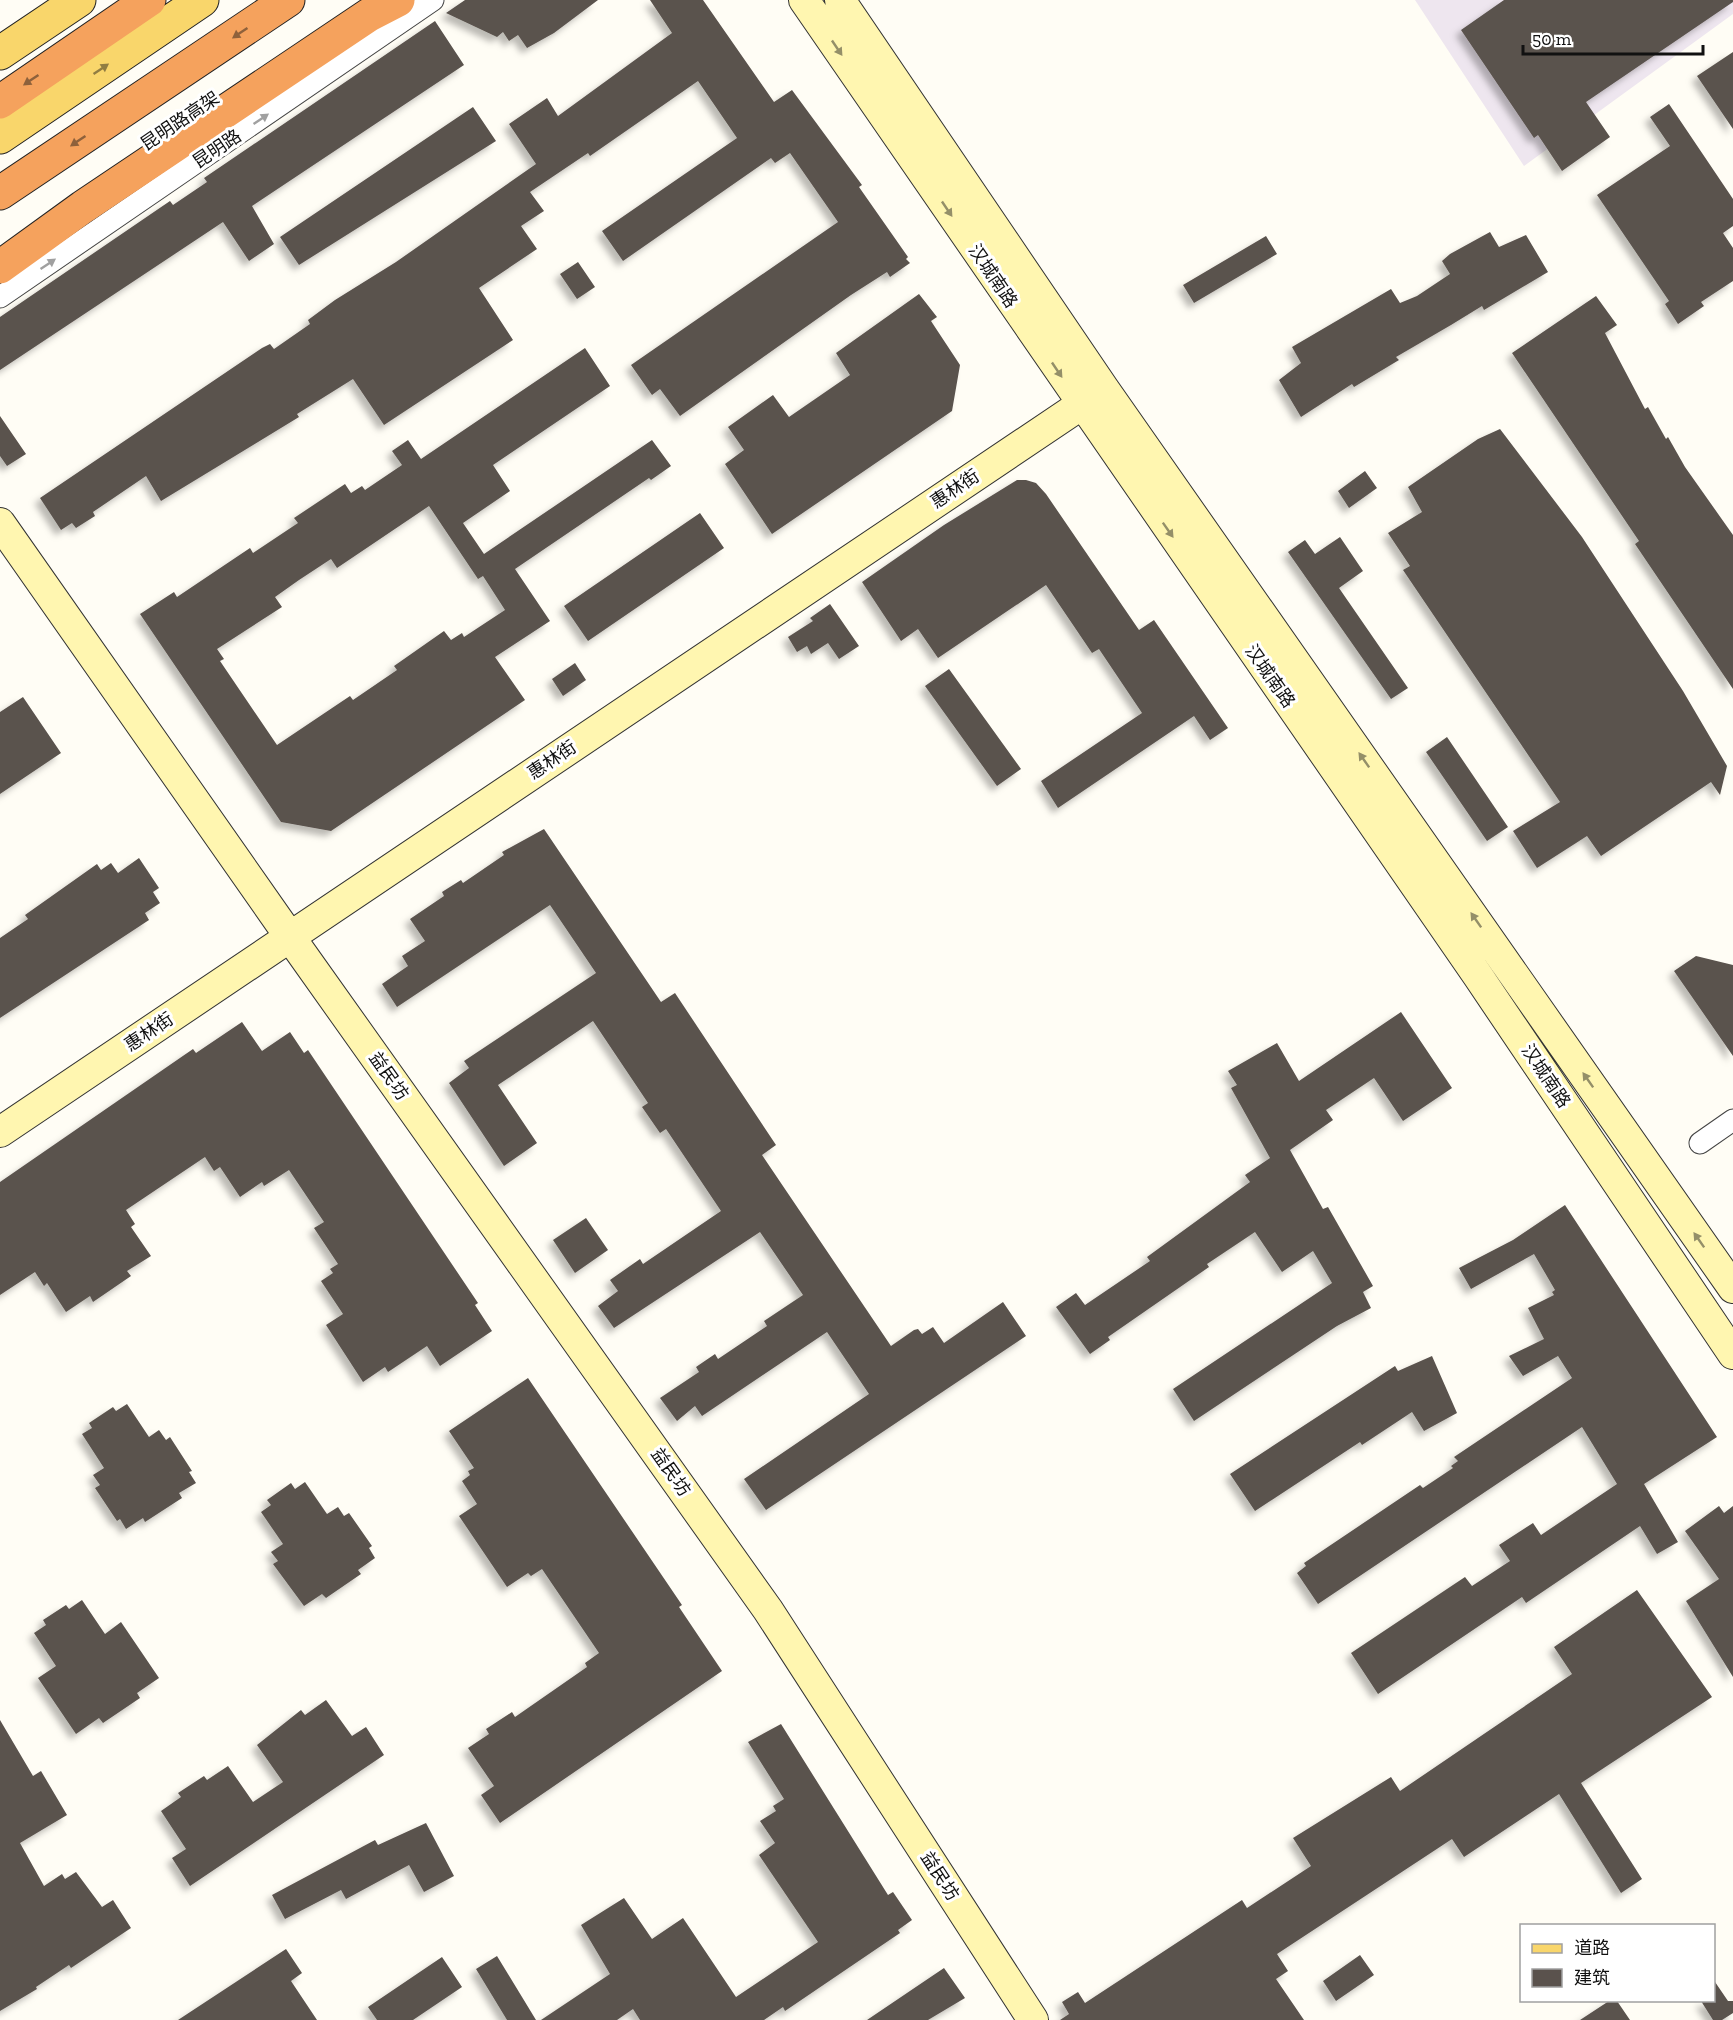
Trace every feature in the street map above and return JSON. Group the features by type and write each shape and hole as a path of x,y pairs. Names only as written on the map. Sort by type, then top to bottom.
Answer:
{"highway":[{"path":"0,102 149,0"},
{"path":"0,193 288,0"},
{"path":"0,267 364,8 398,0"},
{"name":"昆明路高架","path":"0,243 364,8"}],"main road":[{"path":"0,53 79,0"},
{"path":"0,137 202,0"},
{"name":"汉城南路","path":"804,0 1093,397 1733,1288"},
{"name":"汉城南路","path":"840,0 1093,397 1484,986 1733,1354"},
{"name":"惠林街","path":"0,1132 1093,397"},
{"name":"益民坊","path":"0,523 290,937 768,1610 1033,2020"}],"street":[{"name":"昆明路","path":"0,297 433,0"},
{"path":"1700,1143 1733,1120"}],"shaded area":[{"path":"1415,0 1733,0 1733,14 1524,166"}],"building":[{"path":"465,0 598,0 554,33 527,48 518,35 509,41 503,32 497,37 446,13"},
{"path":"650,0 703,0 774,102 792,90 862,185 859,187 910,263 890,277 887,272 851,295 680,416 660,389 652,395 631,365 838,222 790,153 775,163 771,158 623,261 602,231 737,138 698,81 590,156 588,153 530,192 544,211 521,226 537,249 479,288 513,340 384,425 353,379 297,414 299,417 161,501 146,476 93,512 95,516 76,528 72,523 61,530 40,498 262,348 270,344 274,349 310,324 308,320 335,300 396,262 536,164 509,124 547,98 558,116 672,33"},
{"path":"1504,0 1733,0 1733,2 1586,102 1610,137 1562,171 1538,135 1534,138 1461,30"},
{"path":"435,21 464,65 252,206 274,244 249,261 223,222 0,370 0,317 170,201 173,205 207,182 204,178"},
{"path":"1733,52 1733,129 1697,76"},
{"path":"1669,104 1733,199 1733,226 1723,233 1733,248 1733,281 1701,302 1704,306 1678,324 1665,304 1669,301 1597,195 1670,146 1650,117"},
{"path":"473,107 496,141 299,265 280,237"},
{"path":"1490,232 1499,247 1526,235 1548,272 1484,310 1482,306 1396,357 1399,360 1354,387 1352,384 1301,417 1279,380 1301,363 1292,347 1391,289 1400,303 1417,296 1450,274 1442,261 1450,254"},
{"path":"1266,236 1277,254 1194,303 1183,285"},
{"path":"578,262 595,287 577,299 560,274"},
{"path":"919,294 937,317 931,321 960,365 952,411 772,534 725,464 744,450 728,427 773,395 789,417 850,375 836,353"},
{"path":"1596,296 1617,325 1605,333 1645,409 1648,407 1666,439 1668,437 1685,467 1733,535 1733,689 1635,544 1639,541 1512,353"},
{"path":"585,348 610,386 493,465 510,491 463,523 484,554 652,440 671,466 651,480 649,478 515,569 550,621 495,657 525,700 331,831 281,822 140,614 174,592 177,597 250,548 253,553 298,523 294,518 345,484 351,493 362,486 365,490 402,465 392,451 408,440 421,459","holes":["429,506 478,579 483,576 505,610 464,637 462,633 451,640 444,631 394,666 397,670 353,700 350,696 277,745 220,661 224,659 217,649 282,607 275,597 331,559 337,568"]},
{"path":"0,416 26,454 7,466 0,456"},
{"path":"1500,429 1582,537 1683,691 1727,766 1720,795 1711,782 1601,856 1587,836 1537,868 1513,831 1560,802 1403,570 1410,566 1388,533 1422,512 1408,487 1478,439"},
{"path":"1365,471 1377,488 1349,508 1338,491"},
{"path":"1017,480 1036,483 1046,494 1139,630 1154,620 1228,728 1210,740 1194,716 1058,808 1041,781 1142,713 1099,649 1092,653 1046,585 938,658 918,629 901,641 862,582 944,525"},
{"path":"700,513 724,548 588,641 564,606"},
{"path":"1340,537 1363,571 1339,588 1408,688 1391,699 1288,552 1305,540 1315,554"},
{"path":"830,604 859,646 839,659 828,643 811,654 807,646 797,652 788,637 813,621 810,618"},
{"path":"575,663 586,680 563,696 552,679"},
{"path":"949,669 1021,769 997,786 925,686"},
{"path":"23,697 61,753 0,794 0,712"},
{"path":"1447,737 1508,827 1487,841 1426,752"},
{"path":"544,829 661,1002 675,993 776,1145 762,1155 891,1346 914,1330 918,1329 922,1334 933,1327 944,1343 1003,1302 1026,1336 766,1510 744,1479 869,1394 827,1332 702,1416 695,1406 677,1421 660,1398 699,1372 696,1367 715,1354 718,1359 767,1326 764,1321 803,1295 760,1232 614,1328 598,1306 618,1291 610,1280 640,1259 643,1264 721,1211 666,1129 660,1133 642,1107 648,1103 593,1021 498,1085 537,1143 504,1166 449,1083 469,1068 464,1061 596,973 550,905 397,1007 382,984 408,966 402,956 425,941 410,919 444,896 442,892 461,880 463,883 504,855 502,852"},
{"path":"139,858 159,888 153,892 160,903 145,913 149,920 0,1018 0,938 28,919 25,915 97,864 101,870 111,863 118,873"},
{"path":"1696,956 1733,965 1733,1056 1674,971"},
{"path":"1401,1012 1452,1088 1403,1121 1374,1078 1326,1110 1333,1120 1290,1150 1323,1209 1328,1207 1373,1286 1363,1292 1371,1308 1337,1326 1194,1421 1173,1389 1332,1283 1313,1251 1282,1272 1255,1232 1207,1264 1209,1267 1108,1337 1110,1340 1090,1354 1056,1307 1076,1293 1085,1305 1150,1261 1147,1257 1250,1182 1245,1175 1270,1158 1231,1088 1237,1085 1228,1071 1277,1043 1299,1081"},
{"path":"242,1022 262,1051 290,1032 304,1053 308,1050 478,1303 475,1305 492,1331 440,1366 427,1346 388,1372 385,1367 363,1382 326,1325 343,1314 321,1281 333,1273 330,1269 338,1264 314,1228 324,1222 289,1170 264,1186 262,1182 240,1197 220,1167 214,1171 205,1157 126,1210 135,1224 131,1227 151,1256 127,1271 131,1276 93,1302 90,1296 66,1312 47,1283 44,1286 35,1272 0,1295 0,1182 193,1049 196,1053"},
{"path":"1565,1205 1717,1437 1644,1484 1678,1542 1657,1554 1640,1526 1526,1603 1522,1597 1378,1694 1351,1653 1465,1577 1472,1586 1510,1561 1499,1545 1533,1523 1541,1535 1617,1484 1582,1427 1318,1604 1297,1573 1306,1566 1304,1563 1420,1485 1423,1488 1453,1468 1451,1466 1458,1461 1454,1457 1572,1378 1558,1356 1523,1376 1509,1356 1544,1339 1528,1308 1554,1295 1552,1292 1555,1290 1534,1254 1471,1289 1459,1268 1513,1240"},
{"path":"586,1218 608,1250 575,1273 553,1240"},
{"path":"1432,1356 1457,1413 1424,1431 1412,1412 1362,1445 1360,1442 1255,1511 1230,1474 1395,1366 1398,1371"},
{"path":"528,1378 682,1605 679,1607 722,1671 500,1823 481,1795 494,1786 468,1748 489,1734 486,1729 512,1712 515,1717 587,1667 585,1663 599,1653 542,1569 531,1576 528,1573 507,1587 459,1516 477,1504 462,1481 470,1475 468,1471 474,1468 449,1431"},
{"path":"127,1404 149,1437 159,1430 166,1440 170,1437 192,1471 189,1472 196,1483 179,1493 182,1498 145,1522 143,1518 126,1529 120,1519 117,1521 95,1488 100,1485 93,1475 104,1468 82,1434 92,1428 89,1423 113,1407 116,1411"},
{"path":"305,1482 327,1514 338,1507 344,1516 349,1513 372,1546 369,1548 375,1558 358,1570 361,1574 326,1598 322,1594 304,1606 273,1564 278,1561 271,1552 283,1544 261,1512 271,1505 267,1500 291,1483 295,1489"},
{"path":"1719,1506 1724,1513 1733,1506 1733,1677 1686,1601 1719,1579 1685,1531"},
{"path":"1637,1590 1712,1697 1581,1783 1642,1879 1621,1893 1559,1794 1464,1857 1452,1839 1277,1954 1288,1971 1276,1979 1304,2020 1060,2020 1069,2014 1062,2002 1078,1992 1085,2003 1242,1900 1247,1908 1311,1866 1293,1838 1391,1777 1400,1791 1572,1674 1554,1647"},
{"path":"82,1600 105,1634 121,1622 159,1678 137,1693 140,1698 103,1723 99,1718 76,1734 38,1678 56,1666 34,1633 46,1625 43,1620 66,1605 69,1609"},
{"path":"326,1700 352,1736 366,1727 384,1755 190,1886 172,1858 186,1849 161,1811 181,1797 178,1793 204,1776 207,1780 228,1766 253,1802 283,1782 257,1745 301,1710 305,1715"},
{"path":"0,1720 33,1776 41,1771 67,1815 20,1843 44,1886 62,1874 65,1879 76,1872 102,1907 113,1900 131,1928 71,1968 69,1965 36,1987 37,1989 0,2011"},
{"path":"781,1724 888,1895 893,1892 912,1920 898,1930 900,1933 785,2011 783,2007 764,2020 640,2020 633,2009 617,2020 541,2020 610,1974 581,1925 624,1898 652,1939 683,1918 736,1997 818,1942 759,1855 775,1843 760,1821 776,1811 773,1806 784,1799 748,1742"},
{"path":"426,1823 454,1876 424,1892 409,1865 346,1899 341,1890 285,1919 272,1895 375,1840 378,1845"},
{"path":"286,1949 302,1973 291,1981 317,2020 178,2020"},
{"path":"1360,1955 1374,1975 1336,2001 1323,1981"},
{"path":"497,1956 536,2020 507,2020 476,1969"},
{"path":"442,1957 462,1987 413,2020 377,2020 368,2007"},
{"path":"944,1968 965,1998 928,2020 867,2020"},
{"path":"1715,1982 1728,2001 1733,2001 1733,2013 1722,2020 1713,2020 1702,2002 1715,2002"},
{"path":"1607,2002 1618,2002 1630,2020 1580,2020"}]}
